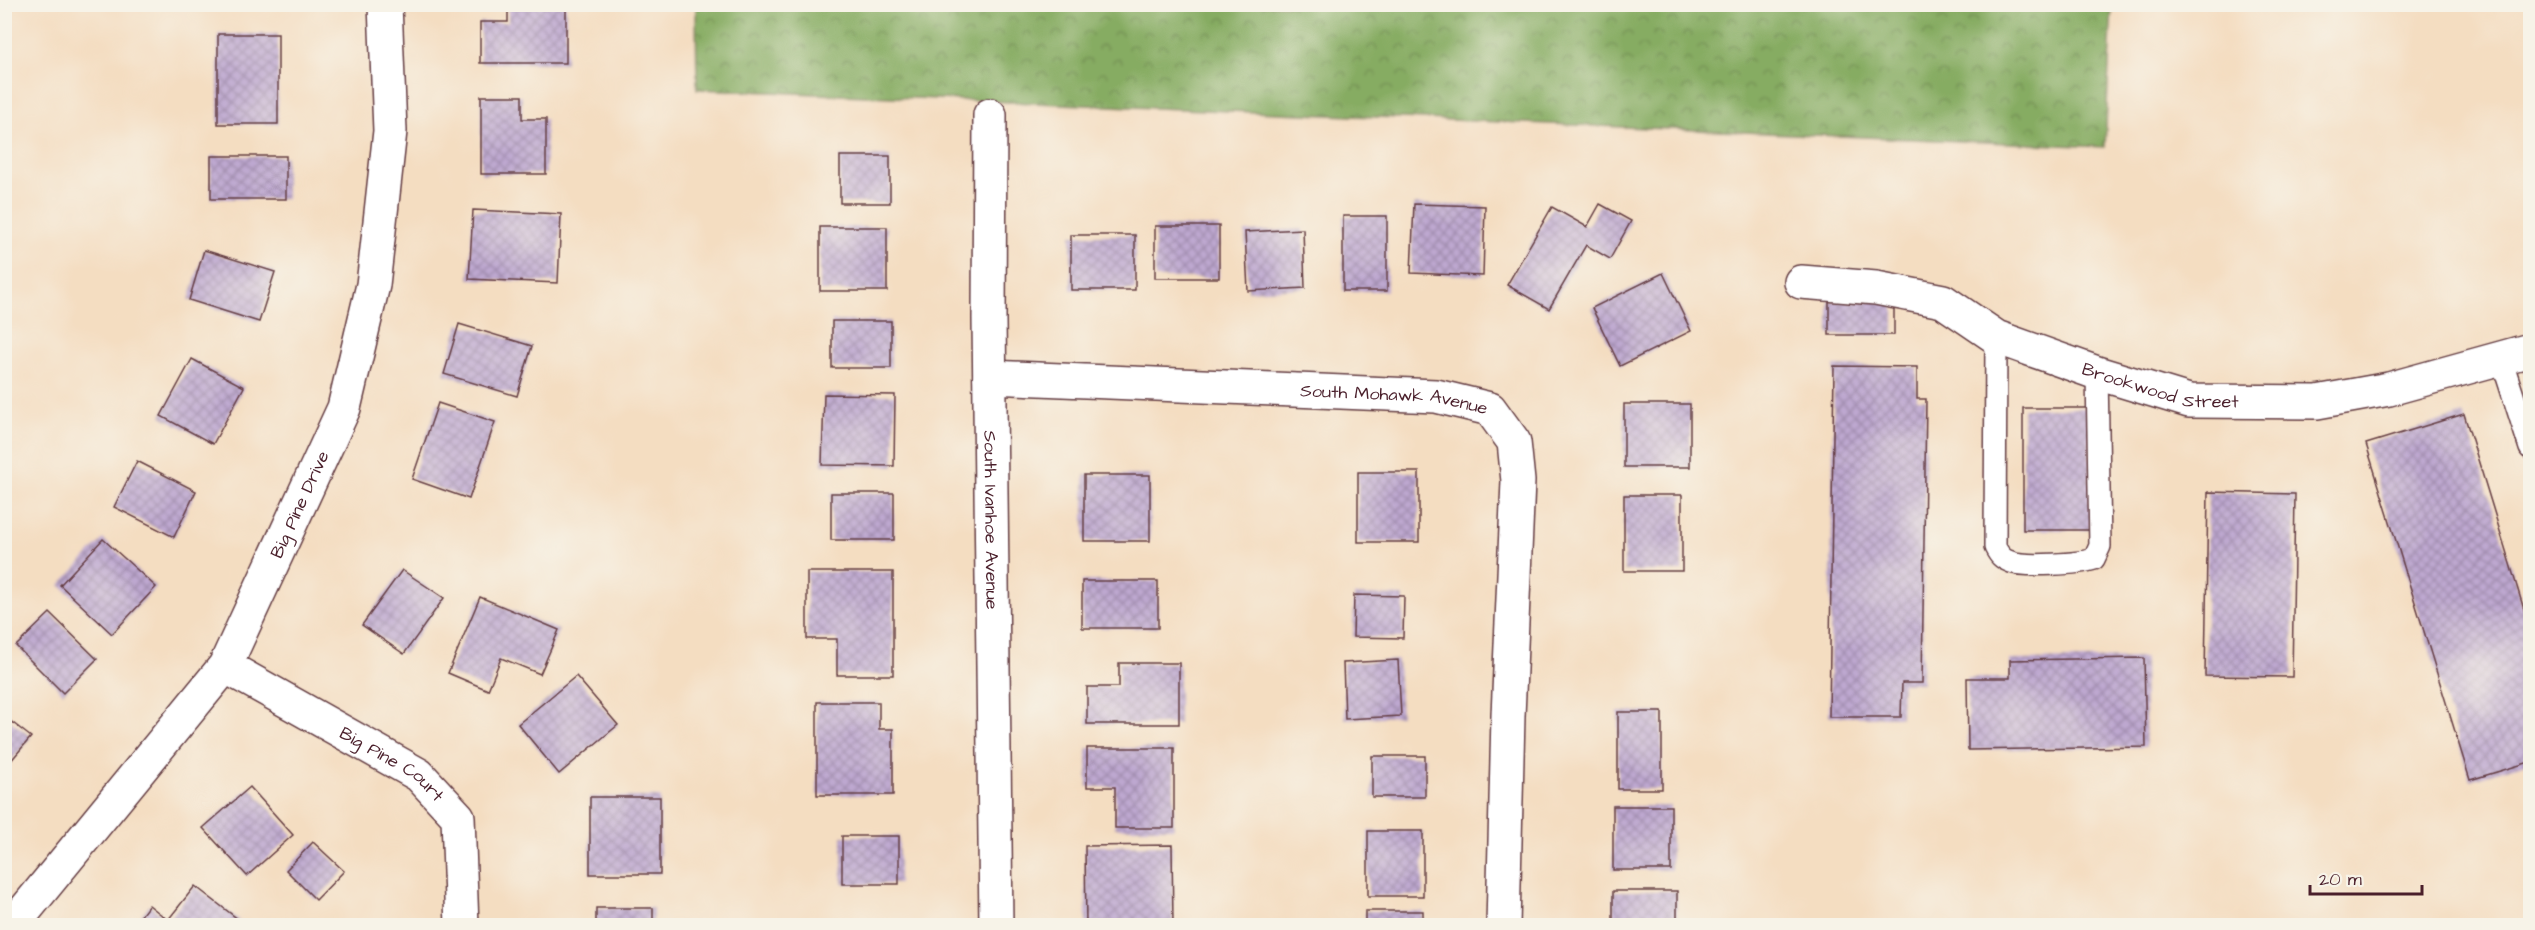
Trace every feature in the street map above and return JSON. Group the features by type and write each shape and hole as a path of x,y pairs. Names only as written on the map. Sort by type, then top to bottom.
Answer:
{"street":[{"name":"Big Pine Drive","path":"12,926 225,666 344,408 373,285 390,131 385,4"},
{"name":"South Ivanhoe Avenue","path":"990,115 990,377 996,926"},
{"name":"Brookwood Street","path":"1801,282 1876,288 1942,302 1996,337 2097,373 2189,401 2317,402 2389,389 2516,354"},
{"name":"South Mohawk Avenue","path":"990,377 1436,396 1491,409 1514,442 1518,481 1508,716 1503,926"},
{"name":"Big Pine Court","path":"225,666 419,776 458,817 462,926"}],"lane":[{"path":"1996,337 1995,547 2000,557 2013,563 2081,563 2094,559 2100,546 2097,373"},
{"path":"2516,354 2530,448"}],"green space":[{"path":"696,5 2112,5 2105,147 697,89"}],"building":[{"path":"508,4 566,4 566,63 480,63 480,22 508,22"},
{"path":"218,34 278,34 278,124 218,124"},
{"path":"481,96 522,96 522,119 546,119 546,174 481,174"},
{"path":"211,156 286,156 286,199 211,199"},
{"path":"840,156 890,156 890,203 840,203"},
{"path":"1414,204 1485,206 1483,276 1411,273"},
{"path":"1600,204 1631,221 1610,259 1586,245 1549,309 1507,285 1552,207 1587,227"},
{"path":"473,210 561,214 558,283 469,279"},
{"path":"1343,216 1387,216 1387,291 1343,291"},
{"path":"1155,226 1219,226 1219,278 1155,278"},
{"path":"820,227 887,227 887,291 820,291"},
{"path":"1303,229 1305,288 1248,291 1245,232"},
{"path":"1071,235 1135,235 1135,290 1071,290"},
{"path":"204,250 275,272 259,322 189,300"},
{"path":"1663,273 1691,331 1620,366 1592,308"},
{"path":"1829,301 1894,301 1894,335 1829,335"},
{"path":"832,321 891,321 891,368 832,368"},
{"path":"459,324 532,346 517,396 444,374"},
{"path":"192,359 244,387 213,444 161,416"},
{"path":"1834,366 1917,367 1917,399 1926,399 1922,683 1902,683 1901,717 1829,717"},
{"path":"824,394 895,395 894,466 822,465"},
{"path":"438,403 495,422 469,499 412,479"},
{"path":"1624,404 1690,404 1690,467 1624,467"},
{"path":"2023,408 2090,408 2090,530 2023,530"},
{"path":"2464,414 2530,629 2530,762 2470,780 2366,444"},
{"path":"137,461 196,491 174,537 114,507"},
{"path":"1358,472 1419,472 1419,542 1358,542"},
{"path":"1084,475 1150,475 1150,541 1084,541"},
{"path":"2208,492 2295,494 2292,677 2205,676"},
{"path":"831,493 894,493 894,540 831,540"},
{"path":"1624,495 1682,495 1682,571 1624,571"},
{"path":"103,539 156,587 112,634 60,585"},
{"path":"402,570 444,598 404,654 362,625"},
{"path":"807,572 893,572 893,675 837,675 837,639 807,639"},
{"path":"1082,581 1158,581 1158,628 1082,628"},
{"path":"1354,595 1404,596 1403,638 1353,637"},
{"path":"480,597 559,630 540,674 501,658 488,690 448,673"},
{"path":"50,613 97,659 63,693 16,646"},
{"path":"2144,658 2146,747 1968,750 1967,678 2010,678 2010,660"},
{"path":"1398,660 1401,716 1345,719 1343,663"},
{"path":"1119,663 1179,663 1179,724 1087,724 1087,687 1119,687"},
{"path":"576,676 618,725 559,774 518,724"},
{"path":"817,702 879,702 879,729 893,729 893,795 817,795"},
{"path":"1618,712 1662,712 1662,789 1618,789"},
{"path":"4,716 31,737 4,769"},
{"path":"1087,748 1174,748 1174,828 1115,828 1115,787 1087,787"},
{"path":"1372,756 1425,756 1425,797 1372,797"},
{"path":"250,787 293,835 247,876 203,828"},
{"path":"590,797 660,797 660,874 590,874"},
{"path":"1613,806 1671,806 1671,870 1613,870"},
{"path":"1368,831 1423,831 1423,896 1368,896"},
{"path":"842,836 899,836 899,884 842,884"},
{"path":"313,842 344,871 316,900 286,870"},
{"path":"1172,845 1173,926 1086,926 1085,846"},
{"path":"195,886 239,920 235,926 133,926 149,905 168,920"},
{"path":"1613,891 1677,891 1677,926 1613,926"},
{"path":"596,908 653,908 653,926 596,926"},
{"path":"1365,911 1423,911 1423,926 1365,926"}]}
